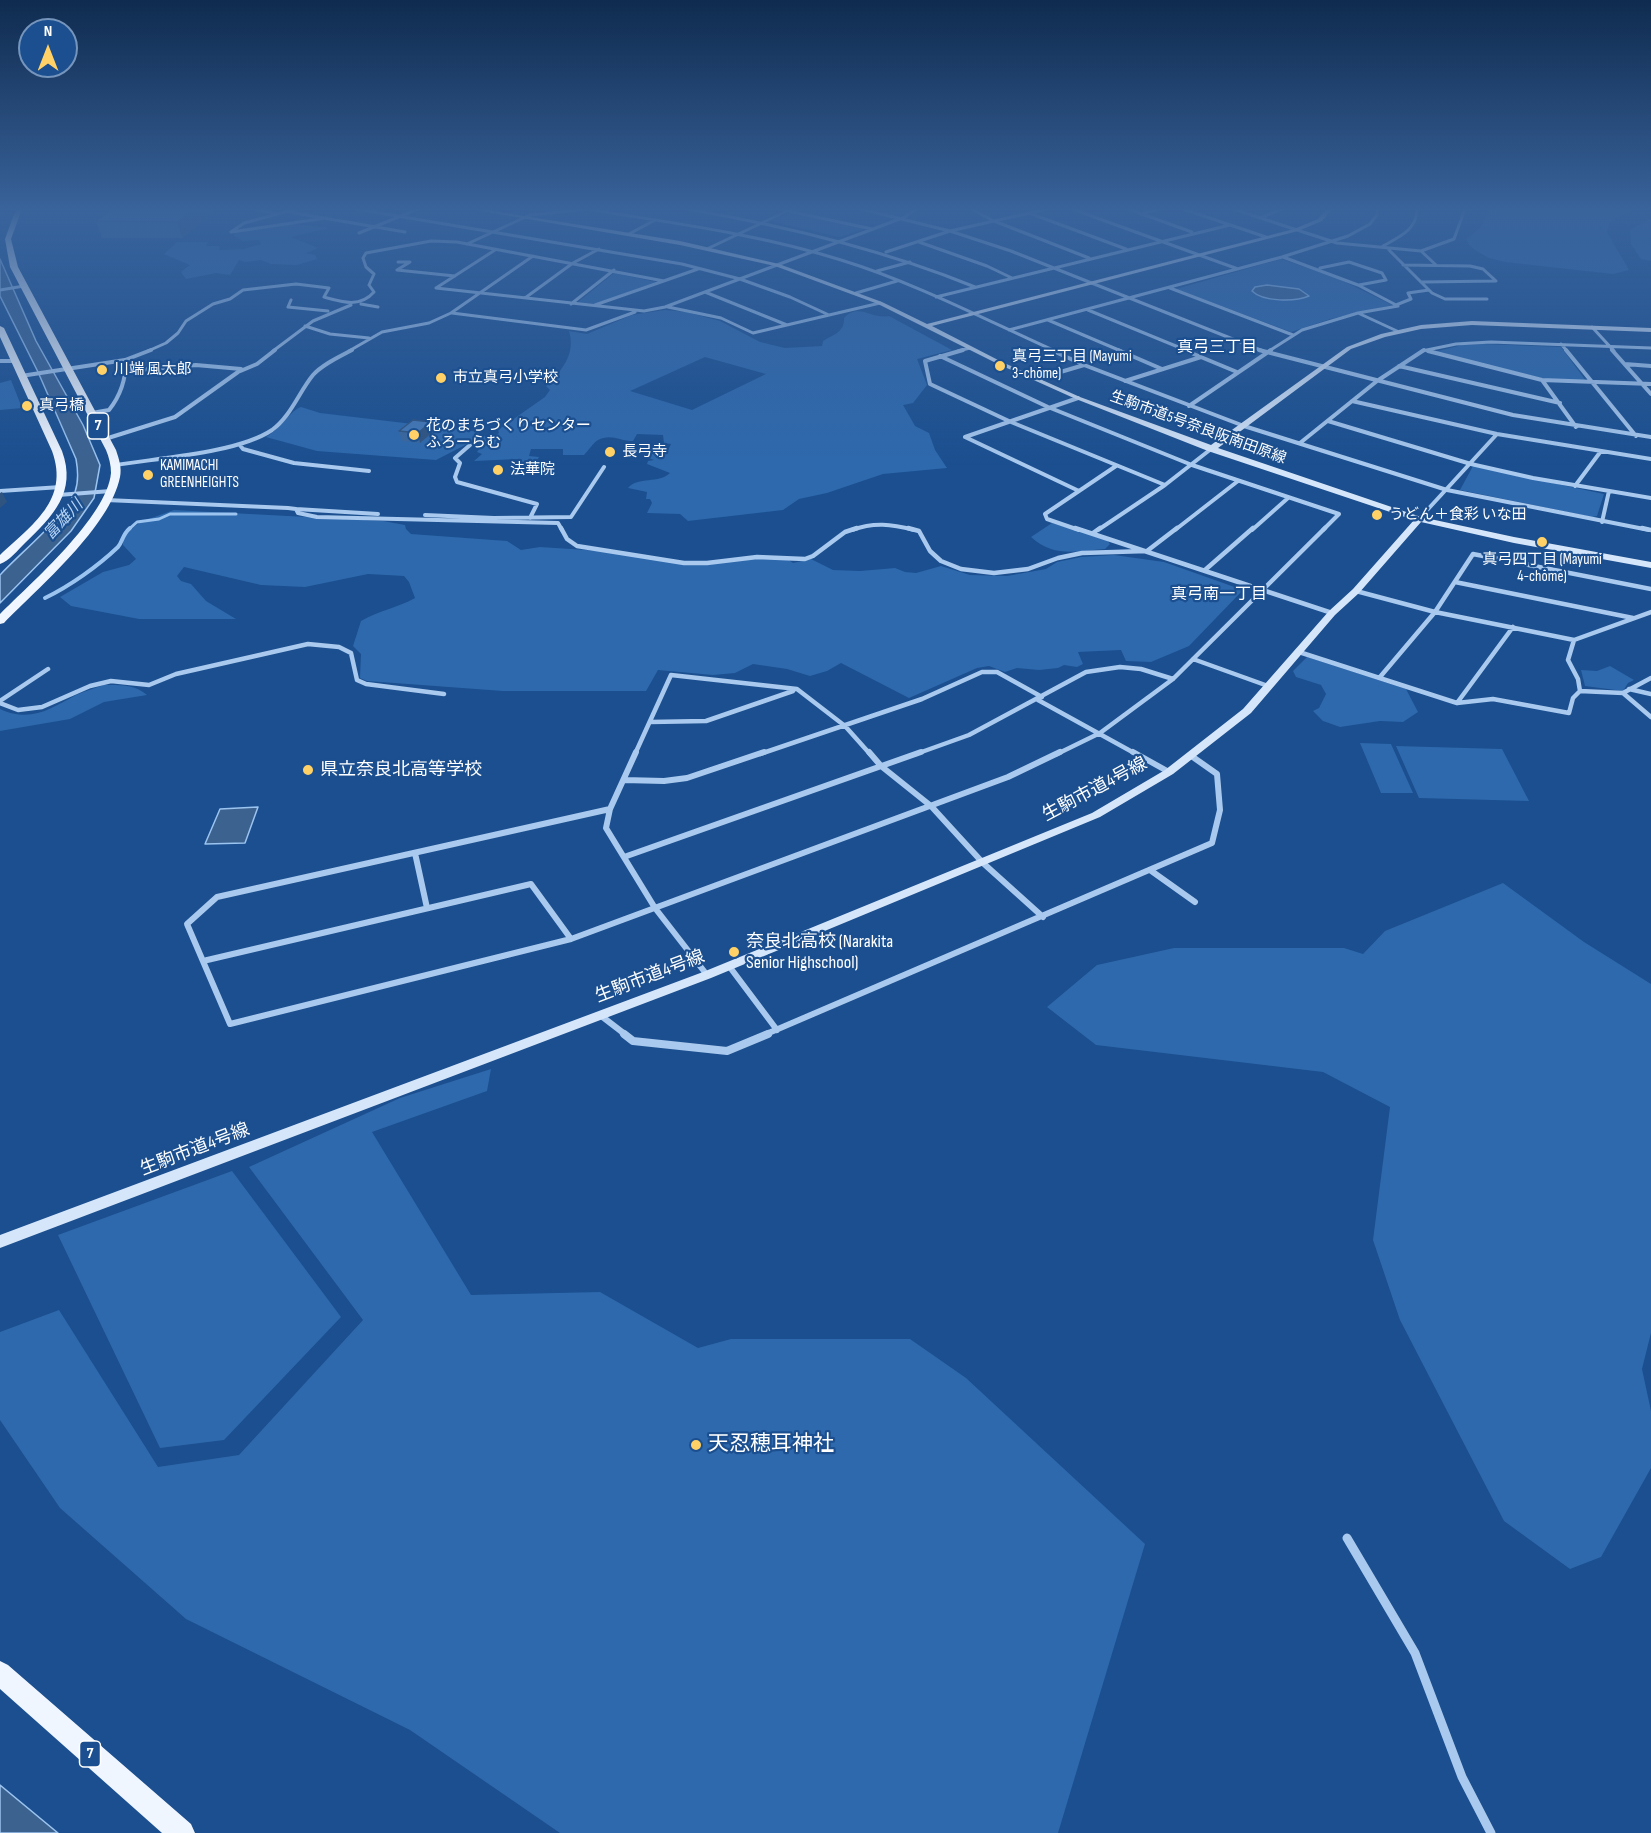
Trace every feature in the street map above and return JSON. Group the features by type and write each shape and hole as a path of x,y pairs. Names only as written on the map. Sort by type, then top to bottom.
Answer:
{"main road":[{"name":"7","path":"28,295 92,413 116,465"},
{"path":"0,328 63,468 59,491 43,518 0,561"},
{"path":"0,621 96,518 115,478 116,465"},
{"name":"7","path":"0,1673 182,1833"}],"street":[{"path":"21,376 126,360 166,343 186,321 213,304 236,295"},
{"path":"325,295 324,297 378,307"},
{"path":"105,439 168,421 242,369 257,364 284,346 305,326 328,311 367,301 372,295"},
{"path":"116,465 239,444 262,436 273,429 314,374 369,338 390,329 429,323 451,313 479,295"},
{"path":"494,295 636,312"},
{"path":"524,298 529,295"},
{"path":"571,304 583,295"},
{"path":"592,307 627,295"},
{"path":"451,313 586,330 636,312 665,306 697,295"},
{"path":"711,295 788,325"},
{"path":"783,295 829,315"},
{"name":"生駒市道5号奈良阪南田原線","path":"860,295 1078,398 1211,449 1419,519 1514,540 1651,565"},
{"path":"930,295 1084,365 1244,426 1447,490 1651,530"},
{"path":"936,297 947,295"},
{"path":"926,326 1050,295"},
{"path":"1118,295 1267,353 1322,368 1513,415 1576,427 1651,437"},
{"path":"1008,330 1140,295"},
{"path":"1188,295 1293,335"},
{"path":"1376,295 1396,305"},
{"path":"1189,406 1293,335 1322,322 1398,306 1396,305 1411,299 1409,295"},
{"path":"1438,295 1446,299 1487,299"},
{"path":"291,300 288,306 328,311"},
{"path":"665,306 721,318 753,333 880,303"},
{"path":"1087,309 1237,372"},
{"path":"1358,313 1397,331"},
{"path":"1048,320 1162,369"},
{"path":"1093,533 1165,485 1357,344 1397,331 1472,323 1651,330"},
{"path":"305,326 330,334 369,338"},
{"path":"1592,327 1651,394"},
{"path":"1300,443 1377,381 1424,350 1456,344 1491,342 1651,348"},
{"path":"1561,344 1636,435"},
{"path":"970,348 925,361 930,384 1011,422 1165,485"},
{"path":"1424,350 1542,380 1651,384"},
{"path":"610,809 217,897 187,924 230,1024 571,939 1008,777 1100,733 1173,680 1339,514 1192,465 1048,407 940,356"},
{"path":"1125,381 1202,357"},
{"path":"92,413 109,410 119,397 122,381 127,371 126,360"},
{"path":"0,361 14,361"},
{"path":"127,371 196,364 242,369"},
{"path":"1625,364 1651,366"},
{"path":"1037,379 1084,365"},
{"path":"1399,366 1560,403"},
{"path":"1542,380 1576,427"},
{"path":"1078,398 965,437 1079,491"},
{"path":"1352,401 1497,434 1651,459"},
{"path":"1328,421 1471,464 1575,486 1651,498"},
{"path":"1419,519 1497,434"},
{"path":"239,444 243,449 294,463 369,471"},
{"path":"470,445 455,458 460,464 455,477 457,482 537,504 530,519"},
{"path":"1575,486 1601,451"},
{"path":"1116,466 1045,514 1047,519 1332,613"},
{"path":"0,491 59,491 297,509 530,519 571,517 604,467"},
{"path":"297,509 298,513 317,517 558,523 567,539 577,546 684,563 707,563 758,557 805,558 813,556 845,532 869,524 892,524 919,531 930,551 941,561 961,569 994,573 1028,569 1058,558 1082,553 1147,551 1238,481"},
{"path":"1602,522 1610,491"},
{"path":"1205,570 1288,498"},
{"name":"生駒市道4号線","path":"0,1242 707,975 983,863 1096,814 1169,772 1247,711 1332,613 1356,591 1419,519"},
{"path":"1380,677 1435,612 1473,554 1651,589"},
{"path":"1455,582 1635,619"},
{"path":"1356,591 1435,612 1574,640 1651,612"},
{"path":"1457,703 1513,627"},
{"path":"1574,640 1568,660 1578,679 1580,691"},
{"path":"0,702 18,710 42,707 90,686 111,681 149,685 176,674 308,644 339,647 351,653 357,680 366,684 444,694"},
{"path":"1299,652 1457,703 1493,699 1569,713 1573,698 1580,691 1623,693 1651,678"},
{"path":"1193,659 1268,686"},
{"path":"624,857 969,735 1086,672 1099,668 1138,668 1173,680"},
{"path":"0,702 48,669"},
{"path":"624,780 664,781 687,778 922,699 982,672 997,672 1169,772"},
{"path":"707,975 655,908 606,828 610,809 670,675 797,690 845,726 882,766 931,806 983,863 1043,917"},
{"path":"650,722 706,722 797,690"},
{"path":"1629,690 1651,694"},
{"path":"1623,693 1651,717"},
{"path":"600,1015 633,1041 728,1051 1212,843 1220,810 1217,774 1190,755"},
{"path":"415,853 428,908"},
{"path":"1150,870 1195,902"},
{"path":"203,961 531,884 571,939"},
{"path":"729,966 777,1030"},
{"path":"1347,1538 1415,1653 1462,1777 1491,1833"}],"shaded area":[{"path":"587,295 621,295 595,304 578,302"},
{"path":"1191,295 1371,295 1392,305 1330,319 1291,332"},
{"path":"665,310 686,312 720,321 760,342 785,348 822,346 823,341 843,327 844,318 850,313 860,311 877,316 889,316 952,350 917,359 927,385 913,403 903,405 915,426 929,433 935,450 947,468 883,474 827,493 799,499 783,510 688,521 680,514 647,513 652,503 650,499 646,499 647,492 628,488 637,482 660,478 670,473 647,464 648,461 654,460 649,458 651,453 668,450 671,444 664,443 663,435 637,434 633,441 611,437 602,438 594,443 584,455 563,455 563,449 531,449 529,456 539,457 537,460 542,471 524,475 525,468 518,459 474,461 482,454 477,452 480,448 471,445 475,440 493,437 499,433 498,430 545,397 550,390 546,386 562,368 569,355 571,339 569,331 587,334 632,315","holes":["705,357 766,374 692,410 630,391"]},
{"path":"1462,345 1561,347 1586,381 1546,379 1434,352"},
{"path":"11,380 22,408 0,410 0,383"},
{"path":"301,407 320,413 480,432 471,442 436,460 317,451 266,437"},
{"path":"1473,466 1604,494 1597,516 1592,517 1460,490"},
{"path":"174,510 383,521 405,525 411,534 507,541 521,550 540,547 602,551 699,565 756,559 789,560 793,563 811,559 833,570 860,571 895,568 916,573 941,566 970,575 1007,576 1046,569 1057,562 1081,557 1114,555 1164,562 1243,590 1189,646 1151,662 1126,661 1121,650 1078,652 1083,664 1077,667 1064,665 1039,670 1017,668 1005,672 989,666 977,668 909,698 841,663 827,671 810,676 787,669 753,664 735,673 713,675 658,670 646,691 503,691 367,681 360,678 361,654 353,646 361,621 415,598 404,576 368,574 305,587 261,585 184,567 177,576 181,581 191,584 206,601 236,619 139,619 71,606 60,597 103,572 129,565 136,559 123,545 123,533 143,521"},
{"path":"1052,523 1107,540 1110,544 1105,549 1066,552 1048,548 1031,537"},
{"path":"1307,657 1406,689 1418,712 1403,722 1380,721 1340,727 1323,721 1313,711 1319,708 1326,694 1321,685 1296,677 1293,671"},
{"path":"1610,666 1634,680 1628,683 1623,691 1585,686 1581,670 1597,671"},
{"path":"104,685 132,687 147,695 104,702 70,719 0,731 0,709 21,715 40,713 76,695"},
{"path":"1360,743 1391,744 1413,793 1381,793"},
{"path":"1396,746 1502,749 1529,801 1419,798"},
{"path":"1503,883 1584,942 1651,984 1651,1333 1642,1369 1651,1411 1651,1468 1601,1557 1570,1569 1504,1521 1400,1320 1373,1240 1390,1107 1323,1072 1096,1045 1047,1007 1097,965 1174,948 1344,948 1363,954 1385,931"},
{"path":"491,1069 487,1091 372,1132 471,1295 600,1292 698,1348 731,1339 910,1339 966,1378 1145,1544 1058,1833 560,1833 410,1730 186,1619 60,1508 0,1420 0,1332 59,1310 158,1467 239,1455 363,1320 249,1167 400,1098"},
{"path":"232,1171 341,1317 224,1440 160,1448 58,1235"}],"water":[{"name":"富雄川","path":"16,295 36,341 83,425 100,465 94,498 71,531 0,603 0,575 61,513 75,492 78,476 76,459 38,372 0,296"},
{"path":"1257,295 1307,295 1309,296 1279,300"},
{"path":"258,807 245,843 205,844 220,809"},
{"path":"0,1785 58,1833 0,1833"}],"building":[{"path":"413,420 431,422 418,433 399,431"}],"waterway":[{"path":"128,530 137,522 159,519 170,514 236,514"},
{"path":"45,598 74,582 102,561 118,547 128,530"}],"place":[{"name":"真弓三丁目 (Mayumi 3-chōme)","path":"1000,366"},
{"name":"川端 風太郎","path":"102,370"},
{"name":"市立真弓小学校","path":"441,378"},
{"name":"真弓橋","path":"27,406"},
{"name":"花のまちづくりセンター ふろーらむ","path":"414,435"},
{"name":"長弓寺","path":"610,452"},
{"name":"法華院","path":"498,470"},
{"name":"KAMIMACHI GREENHEIGHTS","path":"148,475"},
{"name":"うどん＋食彩 いな田","path":"1377,515"},
{"name":"真弓四丁目 (Mayumi 4-chōme)","path":"1542,542"},
{"name":"県立奈良北高等学校","path":"308,770"},
{"name":"奈良北高校 (Narakita Senior Highschool)","path":"734,952"},
{"name":"天忍穂耳神社","path":"696,1445"}],"district":[{"name":"真弓三丁目","path":"1217,348"},
{"name":"真弓南一丁目","path":"1219,595"}]}
